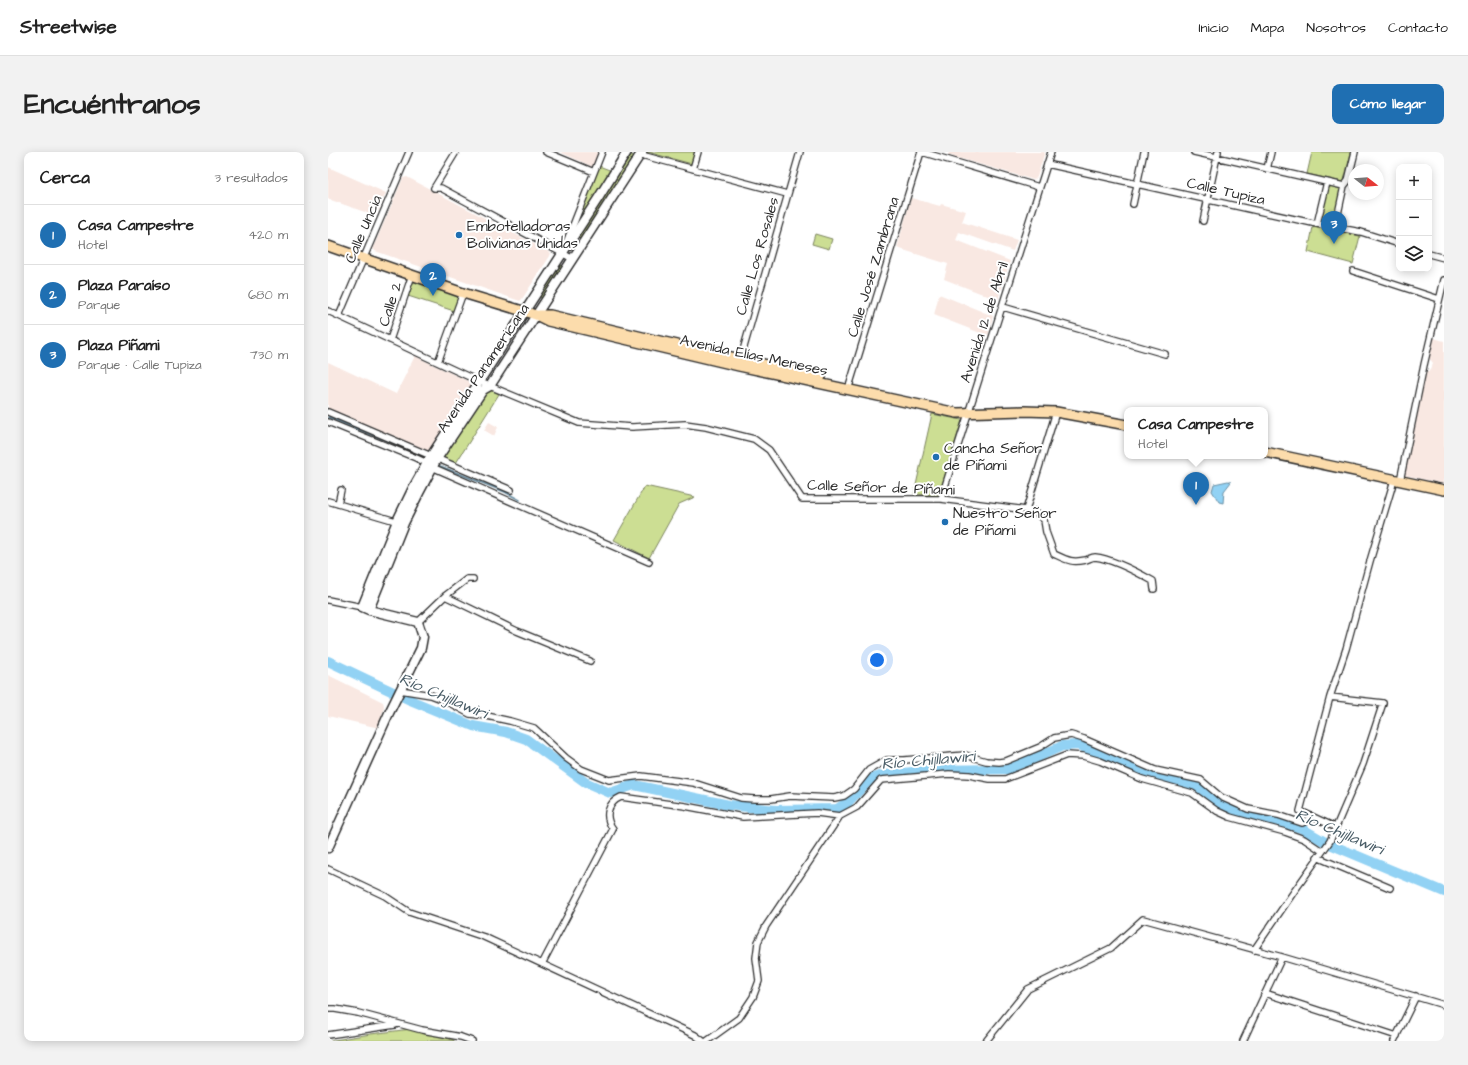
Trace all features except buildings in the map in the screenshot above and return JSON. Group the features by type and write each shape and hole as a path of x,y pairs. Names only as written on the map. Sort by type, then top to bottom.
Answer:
{"main road":[{"name":"Avenida Panamericana","path":"432,462 480,382 627,152"},
{"name":"Avenida Panamericana","path":"365,609 413,488 483,390 490,386 573,259 640,152"},
{"name":"Avenida Elías Meneses","path":"328,246 463,293 536,315 550,315 740,363 849,387 960,408 968,412 1056,412 1124,424"},
{"path":"1268,453 1444,490"},
{"path":"328,848 331,835 422,645 422,632 418,622 365,609"}],"street":[{"name":"Calle Uncia","path":"339,316 409,152"},
{"path":"456,152 434,188 441,188 573,259"},
{"path":"546,152 594,172"},
{"path":"562,253 602,152"},
{"path":"640,152 693,169 787,194"},
{"path":"693,169 698,152"},
{"name":"Calle Los Rosales","path":"740,363 800,152"},
{"path":"921,152 1039,187"},
{"name":"Calle José Zambrana","path":"849,387 921,152"},
{"name":"Avenida 12 de Abril","path":"941,499 1003,307 1050,152"},
{"path":"1133,204 1144,152"},
{"path":"1194,152 1218,155 1267,169 1344,186"},
{"path":"1267,169 1271,152"},
{"path":"1335,228 1344,186 1348,181 1355,152"},
{"path":"1203,221 1218,155"},
{"name":"Calle Tupiza","path":"1046,164 1335,228 1361,232 1396,243"},
{"path":"1318,224 1327,182"},
{"path":"1432,255 1444,258"},
{"path":"1353,271 1439,299"},
{"name":"Calle 2","path":"390,340 412,275"},
{"path":"1335,827 1300,811 1330,697 1346,649 1370,560 1397,481 1444,280"},
{"path":"438,362 463,293"},
{"path":"1003,307 1165,354"},
{"name":"Calle Señor de Piñami","path":"328,311 480,382 579,423 632,427 685,424 706,427 754,440 769,450 802,499 941,499 1034,511 1044,520 1046,532 1054,554 1071,562 1086,560 1094,557 1110,561 1153,580 1154,589"},
{"path":"328,412 432,462 649,562"},
{"path":"1026,510 1056,412"},
{"path":"328,422 432,462 511,490"},
{"path":"338,504 341,490"},
{"path":"328,501 400,522"},
{"path":"418,622 445,596 467,579 473,579"},
{"path":"445,596 517,631 590,661"},
{"path":"328,600 365,609"},
{"path":"398,693 431,695 470,714 502,719 534,728 566,758 581,769 609,780 642,776 694,783 741,798 771,799 790,796 834,798 844,796 854,789 869,770 887,760 965,755 986,761 999,762 1006,761 1040,747 1054,738 1071,735 1084,739 1155,770 1201,780 1221,797 1248,809 1278,815 1302,823 1314,818"},
{"path":"1254,950 1317,857 1330,841 1363,764 1382,703 1330,697"},
{"path":"707,1041 739,1018 753,997 759,981 756,958 758,942 766,926 840,816 857,807 881,780 949,774 969,775 990,779 1005,779 1067,755 1083,756 1100,761 1142,780 1192,793 1217,811 1230,817 1285,832 1324,849"},
{"path":"542,964 613,829 609,824 609,808 614,800 621,796 744,817 810,813 840,816"},
{"path":"1317,857 1390,888"},
{"path":"328,869 385,896 409,912 484,937 695,1035 703,1041"},
{"path":"986,1041 1028,989 1111,948 1143,919 1282,957 1444,1005"},
{"path":"1243,1041 1282,957"},
{"path":"1265,993 1396,1038 1416,996"},
{"path":"328,1009 358,1013 422,1030 472,1041"},
{"path":"328,1035 399,1024"}],"shaded area":[{"path":"560,152 599,152 593,167"},
{"path":"949,152 1045,152 1037,177 1034,180 948,155"},
{"path":"328,167 386,193 376,216 328,199"},
{"name":"Embotelladoras Bolivianas Unidas","path":"407,177 551,253 520,301 375,251 373,248 403,178"},
{"path":"911,198 966,211 962,222 1017,240 1013,251 959,232 956,240 1010,261 998,300 944,279 948,264 897,248"},
{"path":"939,294 993,316 988,336 934,315"},
{"path":"1434,338 1444,341 1444,484 1404,475 1425,373 1430,370 1433,363 1429,358"},
{"path":"415,356 474,384 429,452 328,410 328,362 396,394"},
{"path":"489,422 498,427 494,436 484,430"},
{"path":"328,675 383,702 384,706 379,728 328,716"}],"green space":[{"path":"647,152 696,152 692,164"},
{"path":"1312,152 1351,152 1343,182 1307,174"},
{"path":"629,154 634,156 581,240 578,237"},
{"path":"599,166 612,171 583,219 579,217"},
{"path":"1331,186 1341,189 1333,223 1325,223 1321,220 1328,188"},
{"path":"1313,227 1360,236 1353,264 1308,252"},
{"path":"815,234 832,239 829,249 812,244"},
{"path":"560,265 563,266 544,298 541,298 539,295"},
{"path":"414,280 458,295 454,311 408,296"},
{"path":"490,390 499,394 456,463 443,458 485,393"},
{"path":"932,414 962,420 939,495 914,494"},
{"path":"645,486 695,497 679,504 649,558 614,540"},
{"path":"411,1029 454,1041 328,1041 371,1034"}],"water":[{"path":"1228,481 1231,482 1224,491 1223,503 1219,502 1212,491 1214,484"}],"waterway":[{"path":"328,417 407,449 425,458"},
{"path":"440,466 505,492 520,500"},
{"name":"Río Chijllawiri","path":"328,661 410,700 473,726 506,732 526,739 585,782 610,793 634,785 729,805 776,810 837,809 848,802 870,779 883,775 933,770 1007,769 1062,746 1078,745 1111,757 1141,774 1199,787 1228,809 1252,817 1274,820 1301,828 1327,843 1444,892"}],"place":[{"name":"Embotelladoras Bolivianas Unidas","path":"459,235"},
{"name":"Plaza Piñami","path":"1334,244"},
{"name":"Plaza Paraíso","path":"433,296"},
{"name":"Cancha Señor de Piñami","path":"936,457"},
{"name":"Casa Campestre","path":"1196,505"},
{"name":"Nuestro Señor de Piñami","path":"945,522"}]}
